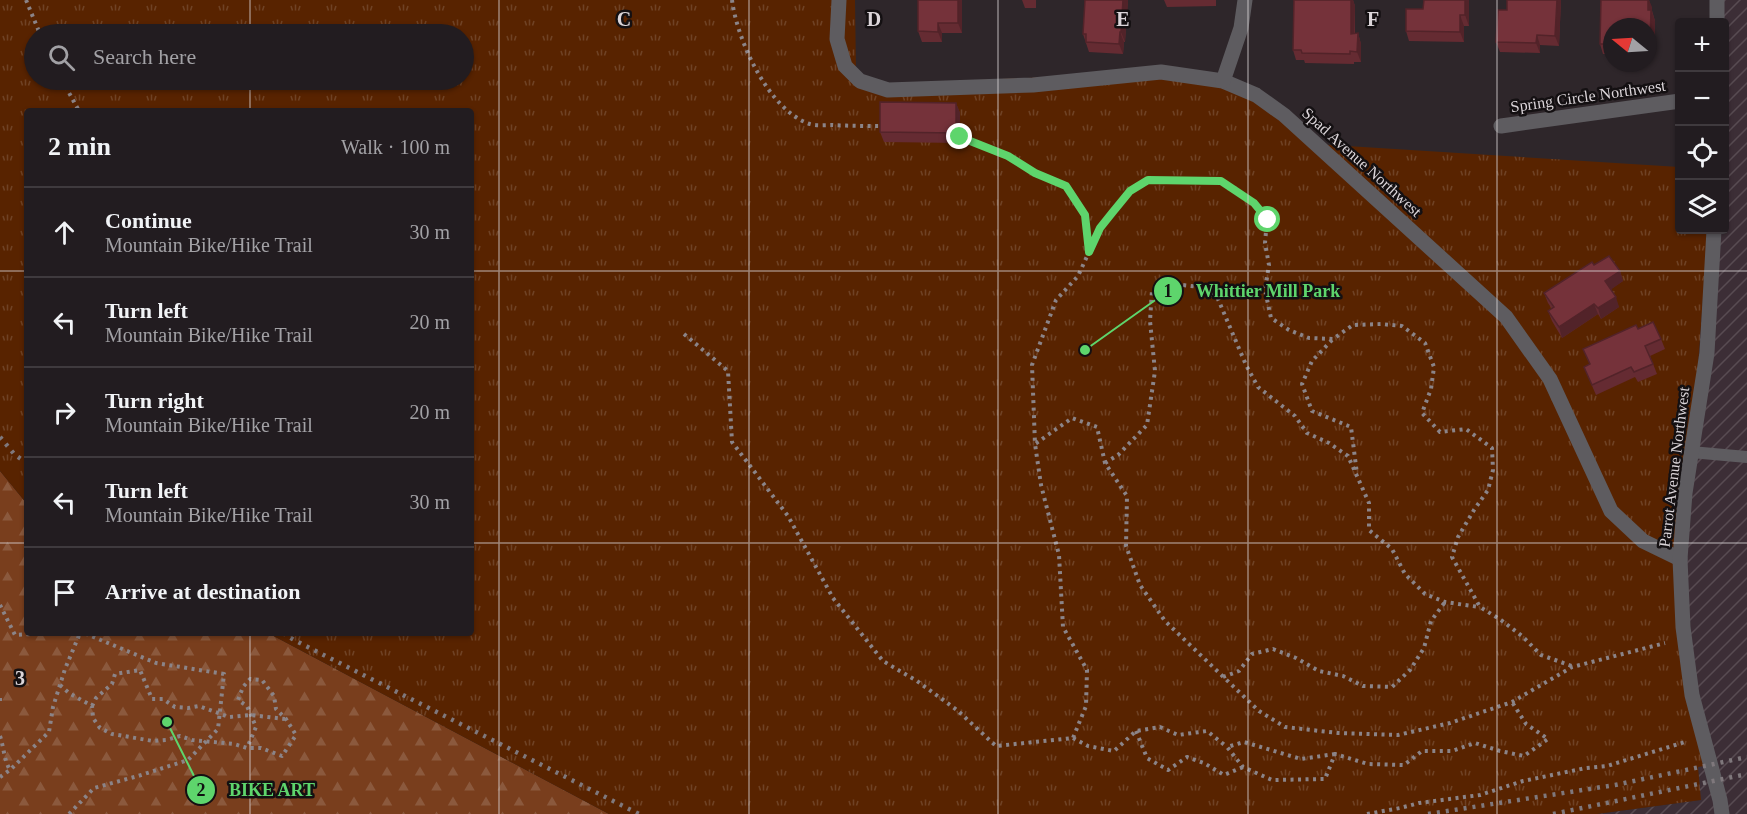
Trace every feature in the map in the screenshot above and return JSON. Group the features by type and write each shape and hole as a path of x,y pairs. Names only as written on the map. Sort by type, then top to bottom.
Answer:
{"street":[{"name":"Spad Avenue Northwest","path":"839,0 837,39 845,66 860,81 888,90 1033,85 1161,72 1223,81 1256,95 1284,116 1506,317 1550,379 1611,511 1643,542 1680,559"},
{"path":"1223,81 1241,28 1245,0"},
{"path":"1717,0 1717,18"},
{"name":"Spring Circle Northwest","path":"1501,126 1675,102"},
{"name":"Parrot Avenue Northwest","path":"1714,234 1707,353 1685,493 1680,559 1684,638 1692,695 1722,814"}],"lane":[{"path":"1691,452 1747,456"}],"path":[{"path":"26,0 36,24"},
{"path":"732,0 741,38 752,63 783,107 797,118 812,125 884,126"},
{"path":"67,90 77,108"},
{"path":"960,137 1008,156 1035,173 1066,186 1085,215 1089,252"},
{"path":"1073,738 1086,706 1088,670 1063,627 1059,555 1041,486 1035,444 1032,365 1056,300 1078,276 1100,228 1130,191 1148,180 1221,181 1254,203 1268,220 1264,243 1269,265 1265,290 1271,318 1289,330 1309,338 1333,339"},
{"path":"1105,463 1118,455 1147,425 1155,371 1150,321 1152,290 1173,284 1201,287 1218,299 1246,365 1258,387 1295,416 1307,433 1329,443 1348,456 1369,503 1369,530 1392,549 1405,574 1425,594 1445,602 1480,607 1522,636 1541,655 1572,667"},
{"path":"1357,478 1351,427 1312,411 1302,384 1312,362 1333,339 1353,325 1402,326 1425,343 1434,367 1431,389 1422,413 1440,432 1466,429 1492,448 1493,470 1488,490 1458,537 1452,557 1480,607"},
{"path":"684,334 728,371 732,442 788,516 833,598 883,662 917,681 957,710 996,746 1073,738 1088,746 1114,750 1136,731 1160,727 1178,735 1207,731 1227,747 1243,767 1272,780 1325,779 1335,754"},
{"path":"1035,444 1072,418 1097,427 1105,463 1127,496 1126,546 1140,585 1165,621 1259,711 1285,727 1338,733 1398,735 1450,723 1512,702 1572,667 1684,638"},
{"path":"1223,677 1239,671 1252,654 1273,649 1296,658 1319,671 1343,676 1363,686 1392,687 1410,670 1424,648 1431,621 1445,602"},
{"path":"0,605 15,635 24,634"},
{"path":"0,777 50,732 53,707 60,685 81,636"},
{"path":"69,814 94,788 188,760 218,729 224,674 156,663 89,636"},
{"path":"247,748 256,727 251,715 247,706 238,700 249,679 262,680 274,696 276,709 286,719 296,735 282,756 261,748 247,748 234,744 192,740 180,736 153,741 112,734 100,728 93,718 92,706 96,698 112,684 115,674 140,669 152,699 163,699 175,707 199,706 230,717 251,715 286,719"},
{"path":"60,685 92,706"},
{"path":"1227,747 1244,742 1301,759 1335,754 1368,764 1404,765 1422,751 1452,751 1475,743 1524,756 1548,740 1526,724 1512,702"},
{"path":"1136,731 1147,758 1168,770 1187,757 1204,763 1224,775 1243,767"},
{"path":"0,736 10,770"},
{"path":"1367,814 1419,803 1480,795 1523,781 1607,766 1703,737"}],"shaded area":[{"path":"1714,0 1747,0 1747,814 1597,814 1700,800 1684,555 1708,234 1729,234 1729,18 1714,18"}],"green space":[{"path":"0,0 855,0 856,74 868,85 1161,72 1223,81 1315,144 1675,167 1675,234 1708,234 1684,555 1692,675 1710,765 1698,767 1701,800 1597,814 609,814 274,636 474,636 474,108 24,108 24,500 0,471"},
{"path":"0,471 24,500 24,636 274,636 609,814 0,814"}],"building":[{"path":"918,0 958,0 958,23 938,23 938,32 918,31"},
{"path":"1085,0 1123,0 1119,44 1086,42 1086,34 1083,34"},
{"path":"1294,0 1351,0 1351,34 1358,33 1357,52 1350,51 1350,54 1302,53 1301,50 1293,50"},
{"path":"1424,0 1465,0 1465,15 1460,15 1460,32 1406,31 1406,9 1423,9"},
{"path":"1507,0 1557,0 1555,36 1537,35 1536,43 1496,42 1498,10 1507,10"},
{"path":"1601,0 1648,0 1651,18 1603,18 1603,44 1600,44"},
{"path":"880,102 956,103 956,133 880,132"},
{"path":"1609,256 1620,271 1605,281 1616,297 1598,308 1594,304 1559,327 1548,311 1554,307 1544,293 1592,262 1594,265"},
{"path":"1653,322 1661,339 1645,346 1653,364 1634,372 1631,367 1592,385 1584,367 1590,364 1583,349 1636,325 1638,329"}],"railway":[{"path":"0,437 15,455 24,461"},
{"path":"288,636 639,814"},
{"path":"1428,814 1615,785 1747,757"},
{"path":"1553,814 1747,774"}],"place":[{"name":"Whittier Mill Park","path":"1085,350"},
{"name":"BIKE ART","path":"167,722"}],"route":[{"path":"960,137 1008,156 1035,173 1066,186 1085,215 1089,252 1100,228 1130,191 1148,180 1221,181 1254,203 1268,220"}]}
